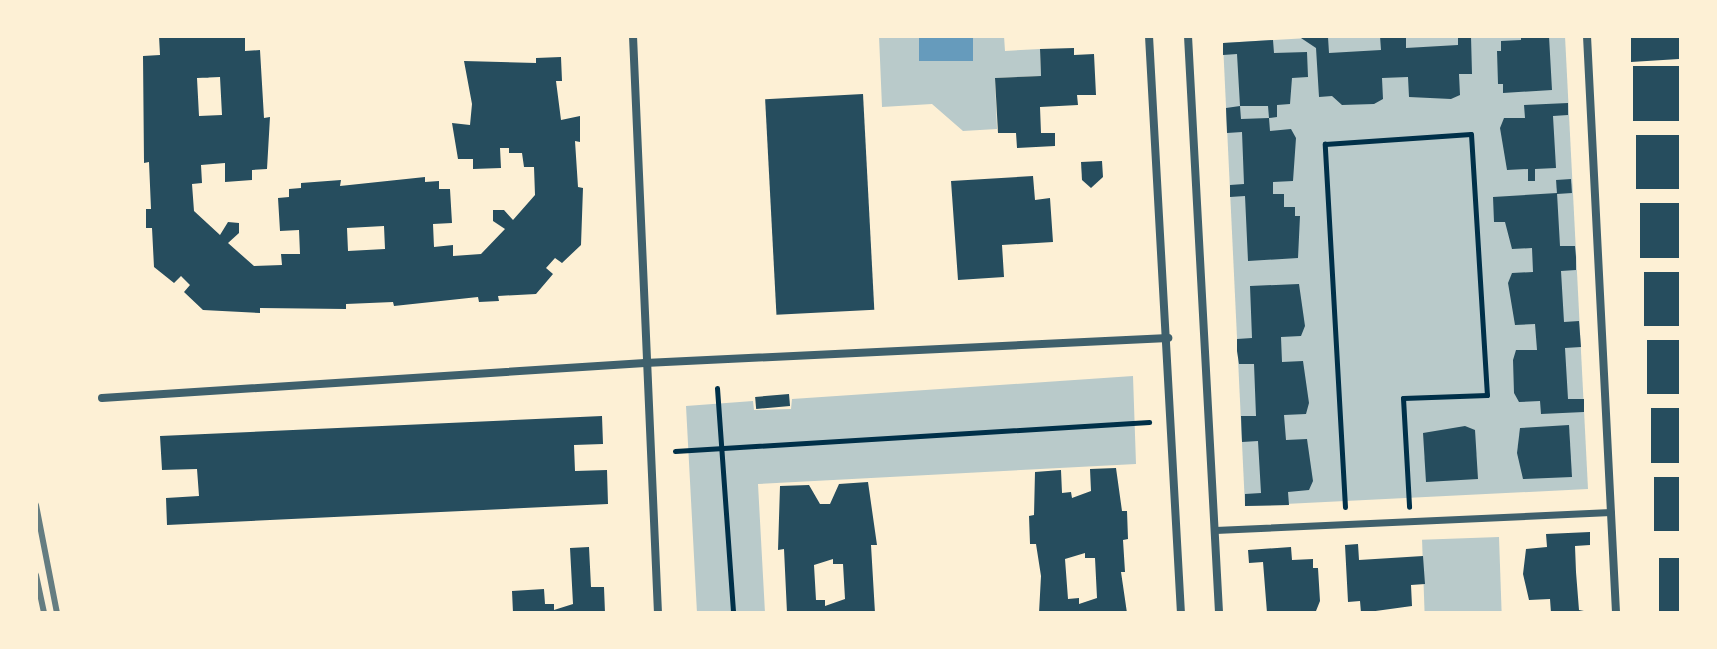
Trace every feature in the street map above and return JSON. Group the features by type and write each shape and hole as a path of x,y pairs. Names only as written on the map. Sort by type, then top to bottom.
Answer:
{"street":[{"path":"633,36 658,613"},
{"path":"1149,36 1181,613"},
{"path":"1188,36 1219,613"},
{"path":"1587,36 1616,613"},
{"path":"102,398 645,363 1168,338"},
{"path":"1215,530 1611,512"}],"path":[{"path":"1346,524 1325,144 1471,134 1487,395 1403,398 1410,521"},
{"path":"717,388 724,449 733,613"},
{"path":"675,451 1149,422"}],"shaded area":[{"path":"879,36 1004,36 1005,51 1040,49 1041,76 995,78 997,129 963,131 932,104 882,107"},
{"path":"1342,36 1565,36 1588,489 1245,506 1223,43"},
{"path":"1133,376 1136,464 758,484 765,613 697,613 686,406 753,401 754,410 791,409 792,399"},
{"path":"1499,537 1502,613 1425,613 1422,540"}],"water":[{"path":"919,36 973,36 973,61 919,61"}],"building":[{"path":"159,36 245,36 245,51 260,50 264,118 270,117 267,169 252,170 252,180 225,182 225,163 201,165 202,183 192,184 194,211 220,235 228,222 239,223 239,233 228,243 254,266 282,265 281,254 300,254 299,230 280,231 278,198 289,197 289,189 301,188 301,183 341,180 340,186 425,177 425,182 439,181 439,189 450,189 452,223 433,224 434,247 453,245 453,256 481,254 505,229 493,221 493,210 504,210 513,220 535,195 534,167 524,167 522,153 509,153 509,148 500,148 501,168 473,169 473,159 458,159 452,123 470,125 472,104 464,61 536,63 536,58 561,57 562,81 556,81 561,120 580,116 580,142 575,141 578,187 583,188 581,245 562,263 555,258 546,268 553,274 536,294 498,296 499,301 479,302 478,297 394,306 393,302 346,304 346,309 260,308 260,313 203,310 184,292 190,285 181,276 174,283 154,267 152,228 146,228 146,209 151,209 149,162 144,163 143,56 160,55","holes":["220,77 222,115 199,116 197,78","384,226 385,249 348,251 347,228"]},
{"path":"1380,36 1406,36 1406,48 1458,45 1458,36 1471,36 1472,74 1459,74 1460,95 1451,99 1409,97 1408,77 1382,78 1383,99 1374,104 1342,105 1332,96 1319,97 1316,48 1301,38 1328,37 1329,53 1381,50"},
{"path":"1521,36 1549,36 1552,90 1503,93 1503,84 1498,84 1497,51 1501,51 1501,41 1521,40"},
{"path":"1631,36 1681,36 1679,59 1631,62"},
{"path":"1273,40 1274,53 1307,52 1308,77 1292,78 1290,104 1277,105 1277,117 1269,118 1268,106 1240,106 1237,54 1223,55 1223,43"},
{"path":"1074,48 1074,55 1094,54 1096,95 1077,95 1078,105 1040,107 1041,133 1055,133 1055,146 1017,148 1016,133 998,133 995,78 1041,76 1040,49"},
{"path":"1633,66 1681,66 1681,121 1633,121"},
{"path":"863,94 874,310 776,315 765,99"},
{"path":"1568,103 1568,115 1553,116 1556,168 1535,169 1535,181 1528,181 1528,169 1507,170 1500,128 1504,118 1525,118 1524,105"},
{"path":"1240,106 1241,119 1269,118 1270,131 1291,129 1296,138 1293,181 1273,182 1273,194 1284,194 1284,207 1295,207 1295,216 1300,216 1298,258 1248,261 1245,196 1230,197 1230,185 1244,184 1242,132 1227,133 1226,108"},
{"path":"1636,135 1681,135 1681,189 1636,189"},
{"path":"1102,161 1103,177 1091,188 1082,180 1081,162"},
{"path":"1033,176 1035,200 1050,198 1053,242 1002,245 1004,277 958,280 951,181"},
{"path":"1571,179 1572,193 1557,194 1556,180"},
{"path":"1557,193 1560,246 1575,246 1576,257 1576,270 1561,271 1564,322 1579,321 1581,347 1565,348 1568,399 1584,399 1584,412 1541,414 1540,401 1519,402 1514,393 1513,360 1516,350 1537,350 1535,324 1515,325 1508,283 1512,273 1533,272 1532,248 1512,249 1505,222 1494,222 1493,197"},
{"path":"1640,203 1681,203 1681,258 1640,258"},
{"path":"1644,272 1681,272 1681,326 1644,326"},
{"path":"1299,284 1305,326 1301,336 1281,337 1282,362 1303,361 1309,403 1306,414 1284,415 1286,440 1307,439 1313,481 1309,490 1288,492 1289,505 1245,506 1245,494 1261,493 1258,441 1242,442 1241,416 1256,416 1254,364 1239,364 1237,339 1252,338 1250,286"},
{"path":"1647,340 1681,340 1681,394 1647,394"},
{"path":"789,394 790,406 756,409 755,397"},
{"path":"1651,408 1681,408 1681,463 1651,463"},
{"path":"602,416 603,444 574,445 575,471 607,470 608,504 167,525 166,498 199,496 197,469 162,470 160,436"},
{"path":"1569,425 1572,477 1523,479 1517,453 1520,428"},
{"path":"1465,426 1475,430 1478,479 1426,482 1423,433"},
{"path":"1116,468 1122,511 1127,511 1128,539 1123,540 1125,572 1121,572 1127,613 1039,613 1041,576 1036,544 1030,544 1029,516 1034,515 1035,472 1061,470 1062,493 1071,492 1072,498 1091,491 1090,469","holes":["1085,553 1085,558 1095,558 1097,598 1079,604 1079,598 1068,599 1065,559"]},
{"path":"1654,477 1681,477 1681,531 1654,531"},
{"path":"868,482 877,545 871,545 875,613 787,613 784,549 778,550 780,486 809,485 820,504 830,504 839,484","holes":["833,559 833,564 843,564 845,599 825,606 825,600 816,600 814,565"]},
{"path":"1590,532 1590,545 1575,546 1576,572 1579,610 1594,613 1551,613 1550,599 1529,600 1523,574 1526,549 1547,547 1546,534"},
{"path":"1358,544 1359,560 1423,556 1425,584 1411,585 1412,606 1361,613 1360,601 1348,602 1345,545"},
{"path":"589,547 591,587 604,587 605,613 513,613 512,591 544,589 545,604 554,604 554,610 573,604 570,548"},
{"path":"1291,547 1292,560 1313,559 1313,568 1318,568 1320,601 1316,611 1267,613 1263,562 1249,563 1248,550"},
{"path":"1659,558 1681,558 1681,612 1659,612"}],"railway":[{"path":"36,505 57,613"},
{"path":"36,575 44,613"}]}
